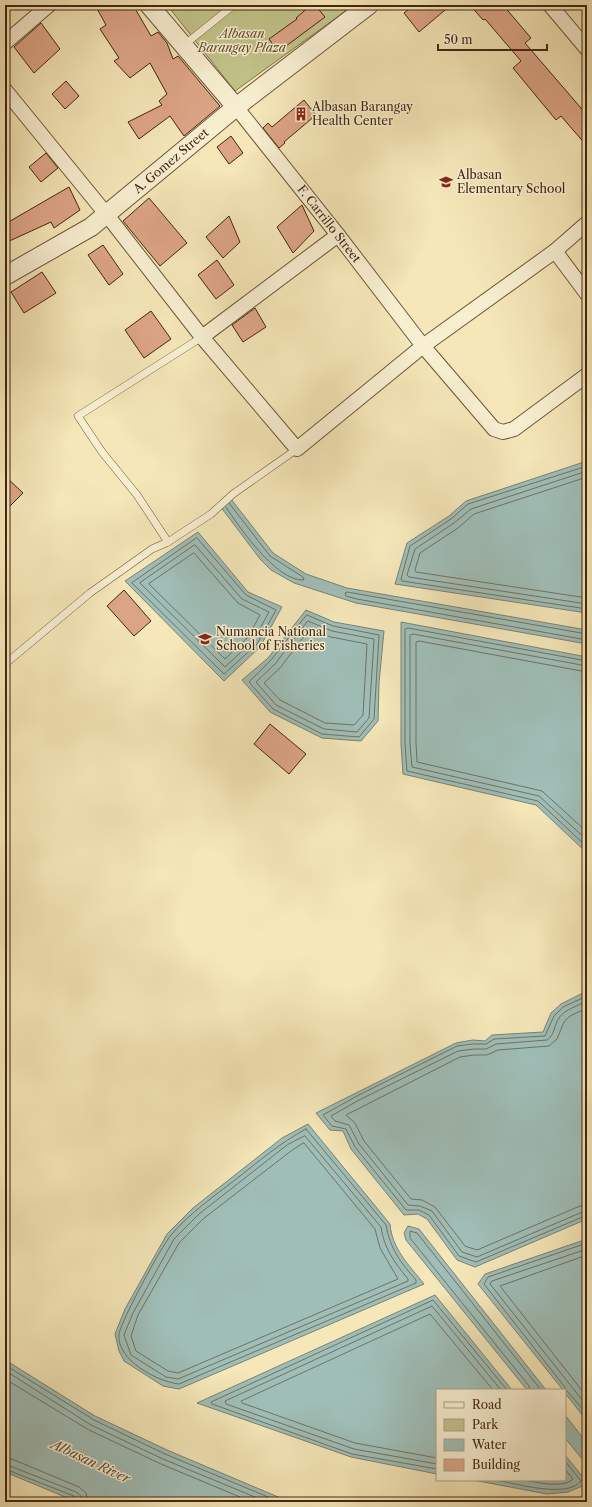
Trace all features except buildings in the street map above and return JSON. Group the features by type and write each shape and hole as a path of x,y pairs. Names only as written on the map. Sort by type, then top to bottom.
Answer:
{"street":[{"path":"5,43 49,5"},
{"name":"F. Carrillo Street","path":"149,5 182,46 236,107 338,235 423,346 494,429 503,432 514,429 587,375"},
{"path":"550,5 587,49"},
{"name":"A. Gomez Street","path":"5,276 91,227 236,107 360,9"},
{"path":"5,90 202,337 297,449 423,346 555,251 587,223"},
{"path":"202,337 338,235"},
{"path":"555,251 587,294"}],"lane":[{"path":"182,46 234,5"},
{"path":"168,542 137,495 102,452 78,416 202,337"},
{"path":"5,664 90,593 152,549 168,542 211,514 233,494 297,449"}],"green space":[{"name":"Albasan Barangay Plaza","path":"167,5 354,5 235,91"}],"water":[{"path":"587,461 587,613 395,584 407,543 449,516 466,501"},
{"path":"231,499 273,553 306,574 347,588 587,630 587,644 356,603 294,583 271,570 260,559 220,506"},
{"path":"198,532 248,592 282,607 260,647 224,681 125,581"},
{"path":"306,610 334,622 384,631 379,683 378,721 361,741 322,738 270,712 242,680 268,658"},
{"path":"401,622 587,657 587,853 536,805 403,774 401,744"},
{"path":"587,991 587,1219 475,1267 457,1260 427,1219 418,1214 404,1215 351,1149 343,1131 330,1130 316,1113 456,1043 473,1040 485,1041 492,1035 543,1032 551,1013 561,1004"},
{"path":"308,1124 390,1224 391,1233 398,1249 424,1284 179,1389 163,1386 124,1361 119,1351 115,1334 125,1309 167,1234 193,1208 282,1138"},
{"path":"408,1226 419,1229 545,1389 526,1389 406,1240 404,1233"},
{"path":"587,1239 587,1421 566,1394 566,1389 562,1389 478,1284 485,1274"},
{"path":"435,1295 511,1389 436,1389 436,1474 351,1457 197,1403"},
{"name":"Albasan River","path":"10,1363 95,1416 167,1450 290,1502 77,1502 5,1472 5,1364"},
{"path":"566,1416 587,1443 587,1465 566,1439"},
{"path":"566,1456 587,1482 587,1484 568,1492 547,1494 478,1481 566,1481"}],"place":[{"name":"Albasan Barangay Health Center","path":"301,114"},
{"name":"Albasan Elementary School","path":"446,182"},
{"name":"Numancia National School of Fisheries","path":"205,639"}]}
